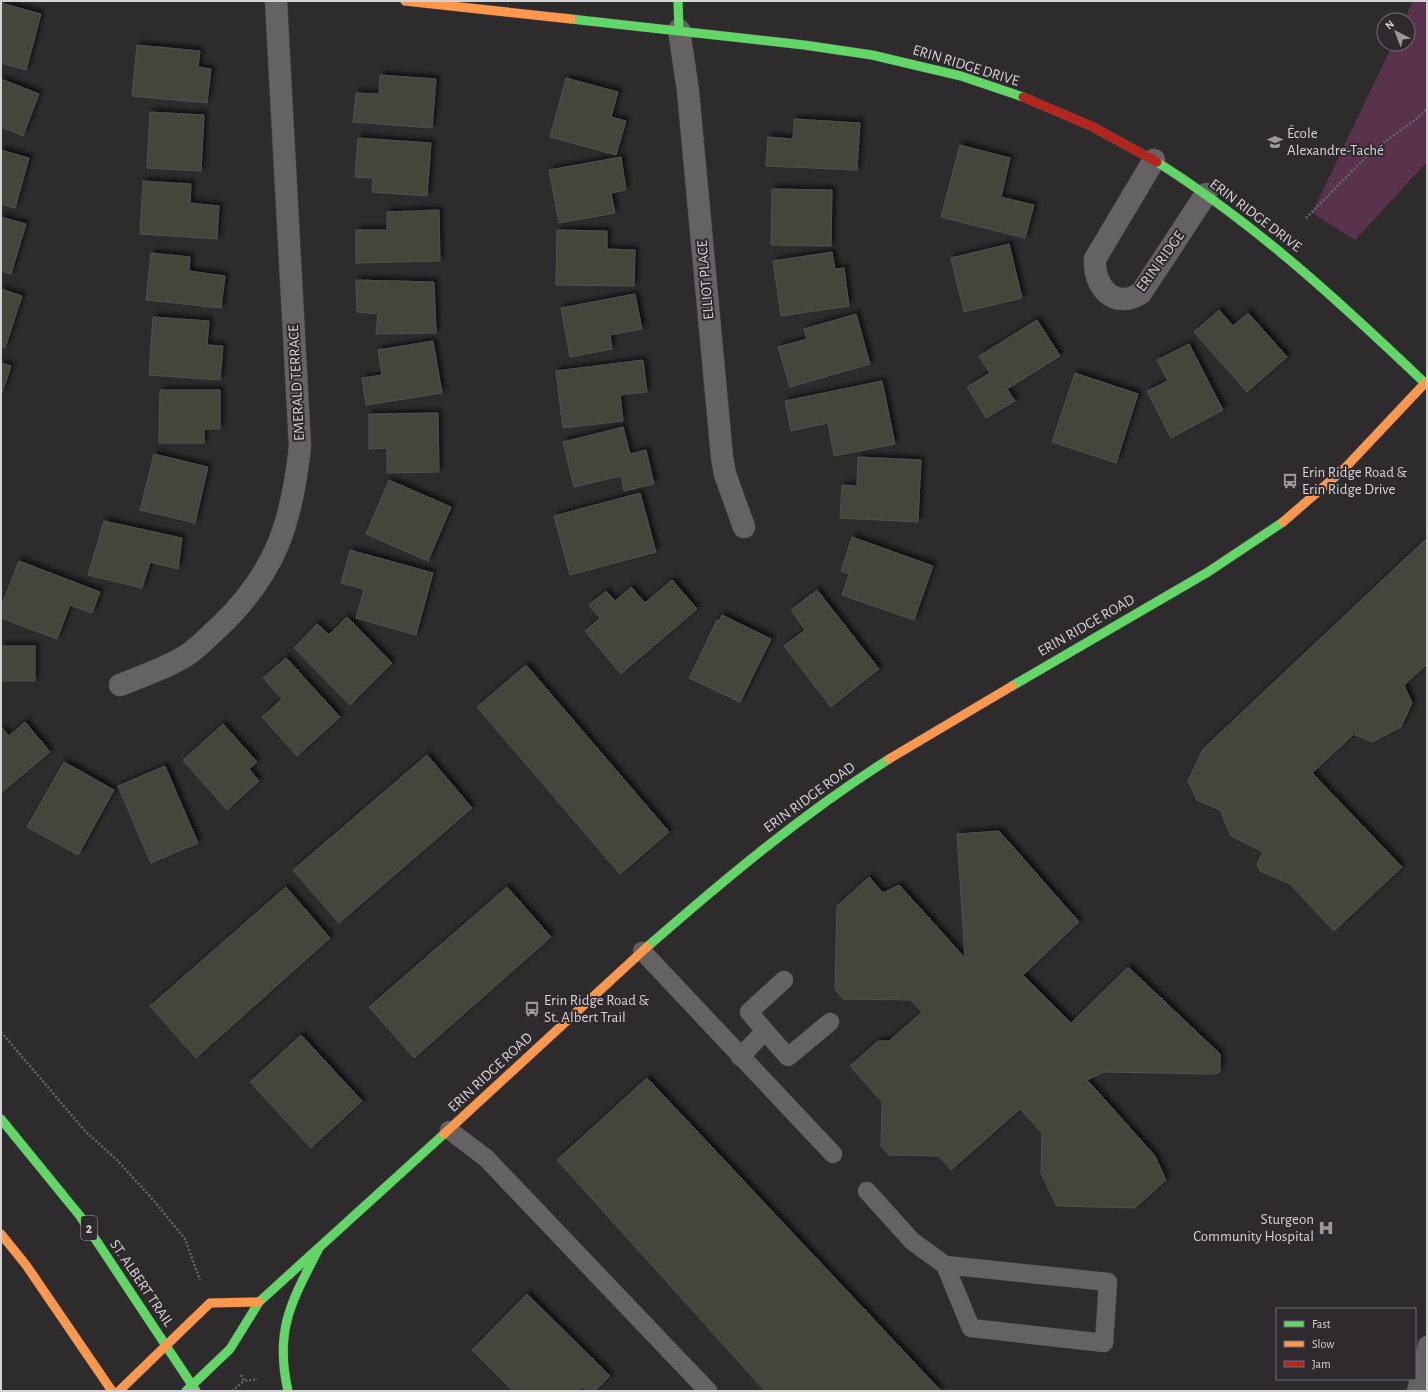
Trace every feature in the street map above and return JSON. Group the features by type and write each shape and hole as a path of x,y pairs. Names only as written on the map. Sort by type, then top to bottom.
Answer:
{"street":[{"name":"EMERALD TERRACE","path":"120,685 188,654 230,617 265,572 278,549 287,524 293,499 300,446 276,1"},
{"name":"ERIN RIDGE DRIVE","path":"405,1 679,30 862,53 928,67 972,79 1070,116 1154,160 1206,194 1235,214 1288,256 1426,384"},
{"path":"678,1 679,30"},
{"name":"ELLIOT PLACE","path":"679,30 688,91 722,457 725,474 744,527"},
{"name":"ERIN RIDGE","path":"1154,160 1095,259 1096,276 1101,286 1108,294 1124,300 1134,297 1140,293 1206,194"},
{"name":"ERIN RIDGE ROAD","path":"191,1389 230,1349 259,1302 449,1130 642,951 708,893 790,827 858,779 989,697 1208,572 1279,525 1308,502 1344,469 1426,384"},
{"name":"ST. ALBERT TRAIL","path":"1,1119 80,1216 167,1345 191,1389"},
{"path":"1,1234 26,1265 112,1391"},
{"path":"288,1391 284,1377 282,1336 288,1309 319,1248"},
{"path":"119,1391 210,1304 259,1302"}],"lane":[{"path":"642,951 832,1154"},
{"path":"784,980 748,1012 788,1057 830,1022"},
{"path":"740,1057 765,1031"},
{"path":"449,1130 486,1158 708,1391"},
{"path":"867,1191 912,1240 945,1265 1108,1282 1104,1343 970,1328 945,1265"},
{"path":"1416,1391 1427,1345"}],"path":[{"path":"1306,218 1373,150 1415,120 1427,109"},
{"path":"1,1032 86,1131 117,1160 155,1202 185,1239 199,1277"},
{"path":"239,1370 244,1381"},
{"path":"232,1391 244,1381 260,1379"}],"shaded area":[{"path":"1413,1 1427,1 1427,162 1355,240 1312,213 1389,52 1416,52 1416,12 1408,12"}],"building":[{"path":"1,3 41,14 26,70 1,63"},
{"path":"137,45 200,51 198,67 211,69 207,103 132,96"},
{"path":"380,75 436,79 432,128 353,122 356,93 379,94"},
{"path":"566,78 618,92 611,117 626,121 616,155 550,137"},
{"path":"1,79 39,94 23,136 1,127"},
{"path":"150,112 204,115 201,171 147,168"},
{"path":"794,119 860,123 857,170 766,166 768,137 793,139"},
{"path":"358,138 431,143 427,196 372,192 373,178 355,177"},
{"path":"960,145 1010,158 1001,197 1034,205 1025,238 941,217"},
{"path":"1,150 29,158 15,208 1,204"},
{"path":"621,157 626,190 611,193 615,213 559,223 549,170"},
{"path":"143,181 191,184 190,203 219,206 217,239 140,234"},
{"path":"772,189 832,190 831,246 771,245"},
{"path":"439,210 440,261 356,263 356,230 387,230 387,212"},
{"path":"1,217 26,224 11,274 1,271"},
{"path":"557,230 607,231 607,249 635,250 634,286 556,285"},
{"path":"1009,244 1022,298 964,312 951,258"},
{"path":"832,252 835,269 844,268 849,306 781,316 773,261"},
{"path":"151,253 190,257 189,271 225,276 221,308 146,300"},
{"path":"356,280 434,282 436,333 376,334 378,314 357,312"},
{"path":"1,289 22,296 5,348 1,347"},
{"path":"635,294 642,329 610,335 612,349 570,357 561,308"},
{"path":"1219,310 1233,326 1248,313 1287,357 1247,392 1194,332"},
{"path":"856,314 870,364 790,387 778,347 807,339 804,329"},
{"path":"153,317 209,321 207,345 223,346 220,380 149,375"},
{"path":"1037,320 1060,356 1007,389 1015,401 986,418 967,387 990,373 979,356"},
{"path":"433,341 442,393 366,405 362,378 382,375 378,350"},
{"path":"1189,344 1223,410 1171,438 1147,391 1168,381 1157,360"},
{"path":"643,360 647,392 620,395 623,421 563,428 556,371"},
{"path":"1,363 11,366 1,396"},
{"path":"1075,373 1138,394 1116,463 1052,442"},
{"path":"882,381 895,444 834,456 828,423 791,431 785,401"},
{"path":"160,390 220,390 220,429 204,429 204,443 159,443"},
{"path":"438,413 439,472 387,473 387,448 369,449 369,414"},
{"path":"623,427 630,454 646,450 654,484 624,491 621,476 574,487 563,442"},
{"path":"154,454 208,467 195,523 140,510"},
{"path":"858,457 921,460 918,522 840,518 842,485 857,486"},
{"path":"389,480 451,507 428,561 366,534"},
{"path":"640,493 656,552 570,575 554,516"},
{"path":"104,521 182,538 178,569 150,562 142,588 88,575"},
{"path":"852,537 933,566 914,620 842,595 849,574 841,571"},
{"path":"1427,538 1427,664 1404,685 1412,703 1401,727 1372,742 1354,734 1312,773 1402,867 1334,931 1290,884 1260,871 1257,864 1263,852 1231,836 1220,810 1197,800 1188,781 1203,749"},
{"path":"350,550 433,573 416,635 356,618 364,589 341,583"},
{"path":"19,561 100,592 92,613 70,605 57,639 1,618 1,607"},
{"path":"672,580 697,609 621,674 585,631 600,618 589,605 606,591 615,601 631,587 645,603"},
{"path":"817,590 879,669 831,707 784,646 805,630 791,610"},
{"path":"722,615 771,639 740,702 689,678 717,620 719,621"},
{"path":"347,617 392,663 350,705 294,648 317,624 329,635"},
{"path":"1,646 35,646 35,681 1,681"},
{"path":"286,658 340,717 297,756 262,717 282,699 263,678"},
{"path":"526,665 669,832 620,874 477,707"},
{"path":"25,722 50,752 1,793 1,727 9,736"},
{"path":"223,724 257,762 249,769 259,781 227,810 183,760"},
{"path":"427,755 472,808 339,923 293,870"},
{"path":"64,762 114,790 78,855 27,827"},
{"path":"165,766 198,843 151,863 118,786"},
{"path":"999,831 1079,922 1023,975 1071,1023 1128,967 1220,1054 1220,1072 1215,1074 1104,1072 1087,1080 1155,1156 1166,1180 1135,1208 1057,1206 1041,1173 1042,1133 1020,1109 951,1170 939,1156 889,1155 881,1146 882,1102 850,1066 878,1041 889,1041 922,1012 911,1000 843,999 835,989 837,906 869,877 883,893 899,885 965,958 957,834"},
{"path":"286,887 330,938 196,1058 150,1006"},
{"path":"507,887 551,937 414,1058 369,1007"},
{"path":"301,1035 362,1101 311,1148 250,1082"},
{"path":"647,1078 941,1391 765,1391 557,1160"},
{"path":"527,1294 610,1376 595,1391 586,1391 582,1387 578,1391 513,1391 472,1350"}],"traffic: fast":[{"path":"678,1 679,30"},
{"path":"571,19 804,45 872,55 961,76 1023,97"},
{"path":"1157,162 1194,186 1229,212 1298,267 1331,295 1427,385"},
{"path":"1012,686 1208,572 1283,522"},
{"path":"647,947 764,848 825,802 889,759"},
{"path":"1,1119 80,1216 196,1391"},
{"path":"186,1391 230,1349 259,1302 444,1134"},
{"path":"288,1391 284,1369 283,1350 288,1316 301,1284 319,1248"}],"traffic: slow":[{"path":"405,1 571,19"},
{"path":"1283,522 1344,469 1425,383"},
{"path":"889,759 1012,686"},
{"path":"444,1134 647,947"},
{"path":"1,1234 26,1265 112,1391"},
{"path":"119,1391 210,1303 259,1302"}],"traffic: jam":[{"path":"1023,97 1091,126 1157,162"}],"place":[{"name":"École Alexandre-Taché","path":"1275,142"},
{"name":"Erin Ridge Road & Erin Ridge Drive","path":"1290,481"},
{"name":"Erin Ridge Road & St. Albert Trail","path":"532,1009"},
{"name":"Sturgeon Community Hospital","path":"1326,1228"}]}
